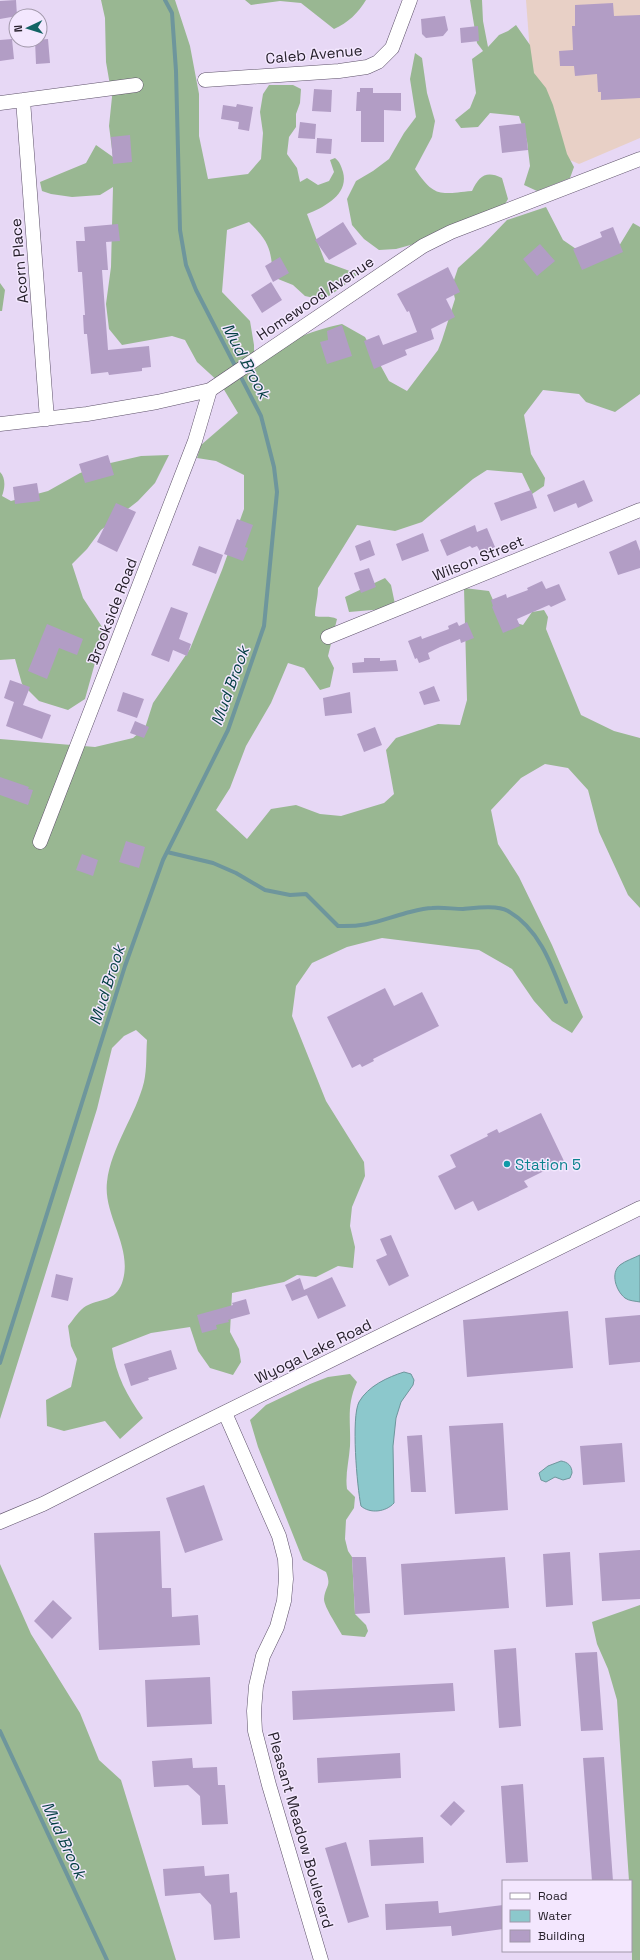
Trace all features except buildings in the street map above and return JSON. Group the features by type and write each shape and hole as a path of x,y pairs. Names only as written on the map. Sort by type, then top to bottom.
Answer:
{"street":[{"name":"Caleb Avenue","path":"205,80 340,71 367,67 378,62 392,48 410,0"},
{"path":"0,103 136,86"},
{"name":"Acorn Place","path":"23,100 47,419"},
{"name":"Homewood Avenue","path":"0,424 47,419 157,402 215,386 328,308 423,246 451,232 640,159"},
{"name":"Brookside Road","path":"40,842 196,441 215,386"},
{"name":"Wilson Street","path":"328,637 640,510"},
{"name":"Wyoga Lake Road","path":"0,1522 43,1504 640,1208"},
{"name":"Pleasant Meadow Boulevard","path":"225,1413 279,1536 285,1559 286,1578 284,1602 276,1627 262,1656 256,1686 255,1731 269,1785 320,1960"}],"shaded area":[{"path":"101,0 175,0 190,46 199,94 199,136 208,179 248,174 261,159 263,133 260,112 263,94 269,85 293,85 301,89 300,103 296,114 296,127 289,137 287,154 297,168 300,182 307,178 318,185 329,181 334,172 330,160 335,158 341,166 344,180 339,193 334,199 321,208 307,214 325,262 358,274 323,300 305,296 293,285 273,277 268,246 261,235 249,222 227,230 222,292 250,321 254,345 254,360 296,338 318,330 342,324 365,337 389,381 407,391 438,350 455,299 452,286 458,268 507,220 546,207 563,240 579,251 619,246 633,223 640,227 640,394 615,412 586,402 579,394 543,390 524,415 531,454 545,478 544,486 532,494 522,473 487,470 473,479 422,522 395,531 357,525 318,588 315,616 337,619 328,656 334,668 330,687 320,690 304,668 288,663 271,703 246,746 230,788 216,810 247,839 271,809 296,805 320,814 341,816 384,803 394,794 386,750 396,738 438,724 460,725 467,700 464,588 489,591 501,618 523,625 532,612 544,610 548,617 546,629 581,715 614,731 640,738 640,908 628,895 599,832 588,790 568,768 545,764 521,778 491,810 498,844 519,877 552,945 583,1017 572,1033 552,1021 534,1001 512,969 479,950 382,938 347,947 312,963 296,986 292,1016 326,1101 364,1162 365,1176 352,1207 350,1226 355,1247 353,1268 338,1266 316,1277 297,1275 284,1282 232,1293 230,1332 239,1349 241,1362 233,1375 210,1368 198,1351 190,1327 151,1333 112,1348 119,1376 132,1402 143,1418 120,1439 105,1421 64,1431 47,1426 46,1400 71,1387 77,1359 71,1346 68,1326 83,1308 92,1303 111,1297 116,1293 122,1283 125,1270 124,1257 109,1207 107,1182 113,1156 135,1107 145,1077 147,1040 136,1030 124,1036 112,1048 97,1109 0,1419 0,739 95,747 133,738 145,728 153,703 190,649 222,570 244,509 244,475 216,461 197,458 201,445 238,413 220,383 197,362 185,340 172,336 122,345 109,329 106,304 111,267 113,187 100,195 72,197 42,191 40,182 86,163 96,145 113,157 109,126 112,97 106,62 105,18"},
{"path":"245,0 366,0 352,17 344,24 334,29 301,3 280,1 251,5"},
{"path":"470,0 482,0 483,21 488,47 499,35 516,25 530,45 534,73 546,88 553,105 567,154 574,167 570,178 537,191 524,185 530,166 527,141 519,116 490,113 478,127 461,128 455,120 470,108 476,93 472,59 483,51 477,43"},
{"path":"526,0 640,0 640,138 579,164 537,146"},
{"path":"415,53 422,58 427,93 435,121 432,137 415,169 433,189 445,193 472,191 480,178 487,175 496,176 502,178 508,199 502,209 414,244 396,249 379,250 364,239 352,225 347,199 356,181 389,159 404,133 416,117 410,79"},
{"path":"0,283 5,290 2,311 0,311"},
{"path":"169,455 155,483 138,501 101,530 87,549 72,564 83,598 106,633 98,652 85,699 68,710 39,701 22,684 15,659 0,660 0,472 4,483 2,496 11,501 48,491 80,473 106,464 141,456"},
{"path":"385,578 391,585 395,604 384,609 349,612 345,597"},
{"path":"350,1374 357,1382 350,1406 350,1446 347,1489 355,1497 354,1508 346,1520 345,1539 348,1551 352,1557 355,1614 366,1625 368,1631 365,1637 342,1635 329,1612 324,1599 328,1584 326,1572 303,1560 258,1447 250,1420 266,1405 310,1384 328,1377"},
{"path":"0,1564 31,1634 80,1713 99,1760 121,1780 176,1960 0,1960"},
{"path":"640,1605 640,1960 632,1960 632,1880 629,1880 617,1700 608,1669 597,1644 592,1622"}],"water":[{"path":"640,1255 640,1302 628,1300 622,1295 615,1282 615,1273 620,1265"},
{"path":"404,1372 411,1374 414,1380 413,1385 401,1402 396,1418 393,1446 394,1503 387,1508 378,1511 365,1509 361,1506 356,1469 355,1422 359,1402 368,1391 385,1379"},
{"path":"561,1461 568,1463 570,1466 572,1473 570,1478 563,1480 555,1477 546,1482 541,1480 539,1473 548,1466"}],"waterway":[{"name":"Mud Brook","path":"0,1363 125,966 163,860 228,730 264,626 277,492 274,467 261,416 196,290 186,265 180,230 176,71 172,13 165,0"},
{"path":"167,852 213,863 236,873 265,890 290,895 306,894 338,926 357,926 380,921 412,911 429,908 463,909 486,907 503,909 519,919 537,939 551,964 566,1002"},
{"name":"Mud Brook","path":"0,1731 107,1960"}],"place":[{"name":"Station 5","path":"507,1164"}]}
